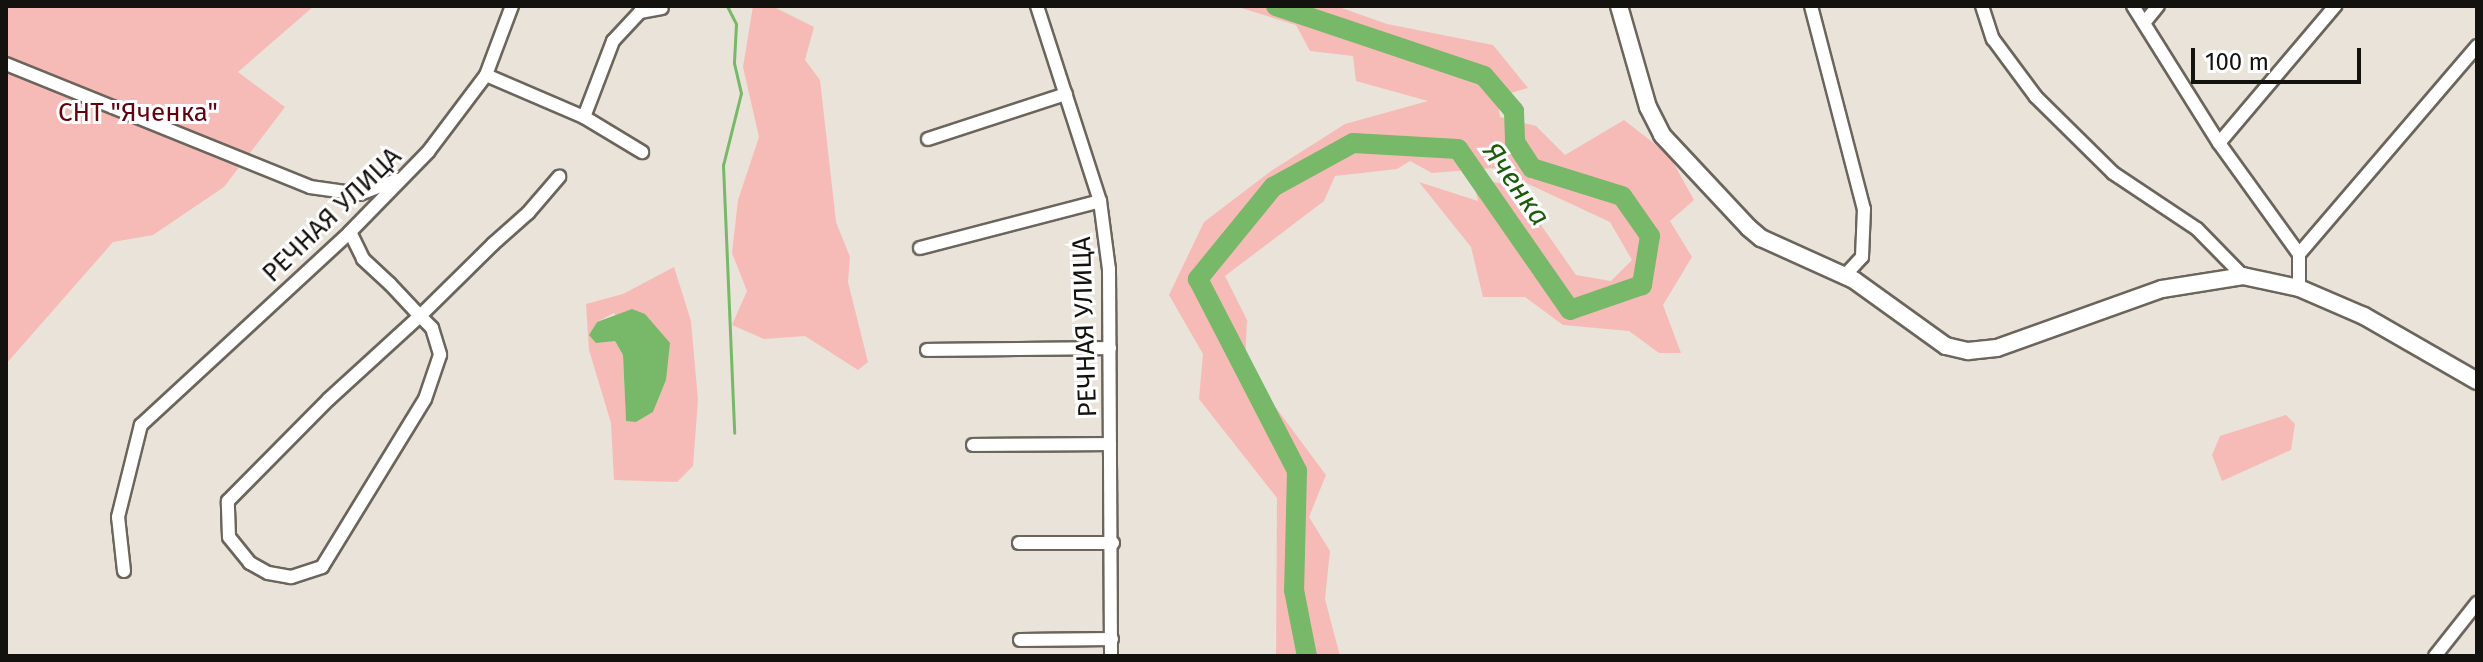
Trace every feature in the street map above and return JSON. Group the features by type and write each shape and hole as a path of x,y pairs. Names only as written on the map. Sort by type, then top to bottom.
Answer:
{"street":[{"name":"РЕЧНАЯ УЛИЦА","path":"124,571 118,517 141,425 350,232 463,113 486,75 512,6"},
{"name":"РЕЧНАЯ УЛИЦА","path":"1037,6 1100,201 1109,269 1113,543 1111,656"},
{"path":"1619,6 1648,107 1662,135 1761,238 1845,275 1946,346 1968,351 1997,348 2162,289 2243,276 2299,288 2364,316 2477,381"},
{"path":"1811,6 1864,209 1862,257 1845,275"},
{"path":"1982,6 1993,39 2036,97 2113,173 2197,229 2243,276"},
{"path":"2133,6 2219,143 2299,254 2299,288"},
{"path":"2144,23 2158,6"},
{"path":"2219,143 2335,6"},
{"path":"584,117 613,41 640,12 662,8"},
{"path":"2299,254 2477,46"},
{"path":"6,64 310,187 360,194 404,178"},
{"path":"486,75 584,117 642,152"},
{"path":"928,139 1066,94"},
{"path":"350,232 363,259 420,316 432,328 440,355 425,399 322,567 291,577 250,563 229,537 228,501 420,316 528,213 559,177"},
{"path":"920,248 1100,201"},
{"path":"927,350 1110,348"},
{"path":"973,445 1110,444"},
{"path":"1019,543 1113,543"},
{"path":"2435,656 2477,603"},
{"path":"1020,640 1112,639"}],"green space":[{"name":"СНТ \"Яченка\"","path":"6,6 314,6 238,72 285,107 224,187 153,235 113,242 6,364"},
{"path":"753,6 772,6 814,27 805,60 820,80 836,222 850,257 848,282 868,362 858,370 805,336 764,339 732,325 747,291 732,253 738,200 759,137 743,67"},
{"path":"1235,6 1336,6 1387,24 1493,45 1528,88 1497,97 1500,117 1536,126 1565,155 1624,120 1669,155 1694,200 1670,221 1692,257 1663,305 1681,353 1659,353 1629,331 1563,325 1525,297 1483,297 1471,247 1419,182 1478,201 1473,179 1513,185 1576,275 1611,281 1632,260 1610,222 1494,168 1432,173 1410,161 1397,169 1335,176 1324,201 1225,276 1247,320 1245,366 1326,475 1309,517 1330,551 1325,599 1340,656 1276,656 1277,498 1199,399 1203,354 1169,295 1204,222 1271,171 1345,124 1428,101 1356,81 1353,56 1310,51 1296,25"},
{"path":"674,267 691,321 698,400 693,466 677,482 614,480 611,423 589,350 586,304 623,294","holes":["614,313 666,380 653,412 636,422 626,420 623,355 615,341 589,335 597,322"]},
{"path":"2286,415 2295,424 2291,450 2222,481 2212,455 2220,436"}],"shaded area":[{"path":"632,309 645,314 670,343 666,380 653,412 636,422 626,421 623,355 615,341 596,343 589,335 597,322"}],"waterway":[{"path":"727,6 736,24 734,63 741,93 723,165 734,433"},
{"name":"Яченка","path":"1276,6 1484,76 1514,111 1515,142 1532,168 1622,196 1650,236 1642,285 1570,310 1458,149 1353,143 1273,187 1198,279 1297,471 1294,590 1307,656"}]}
